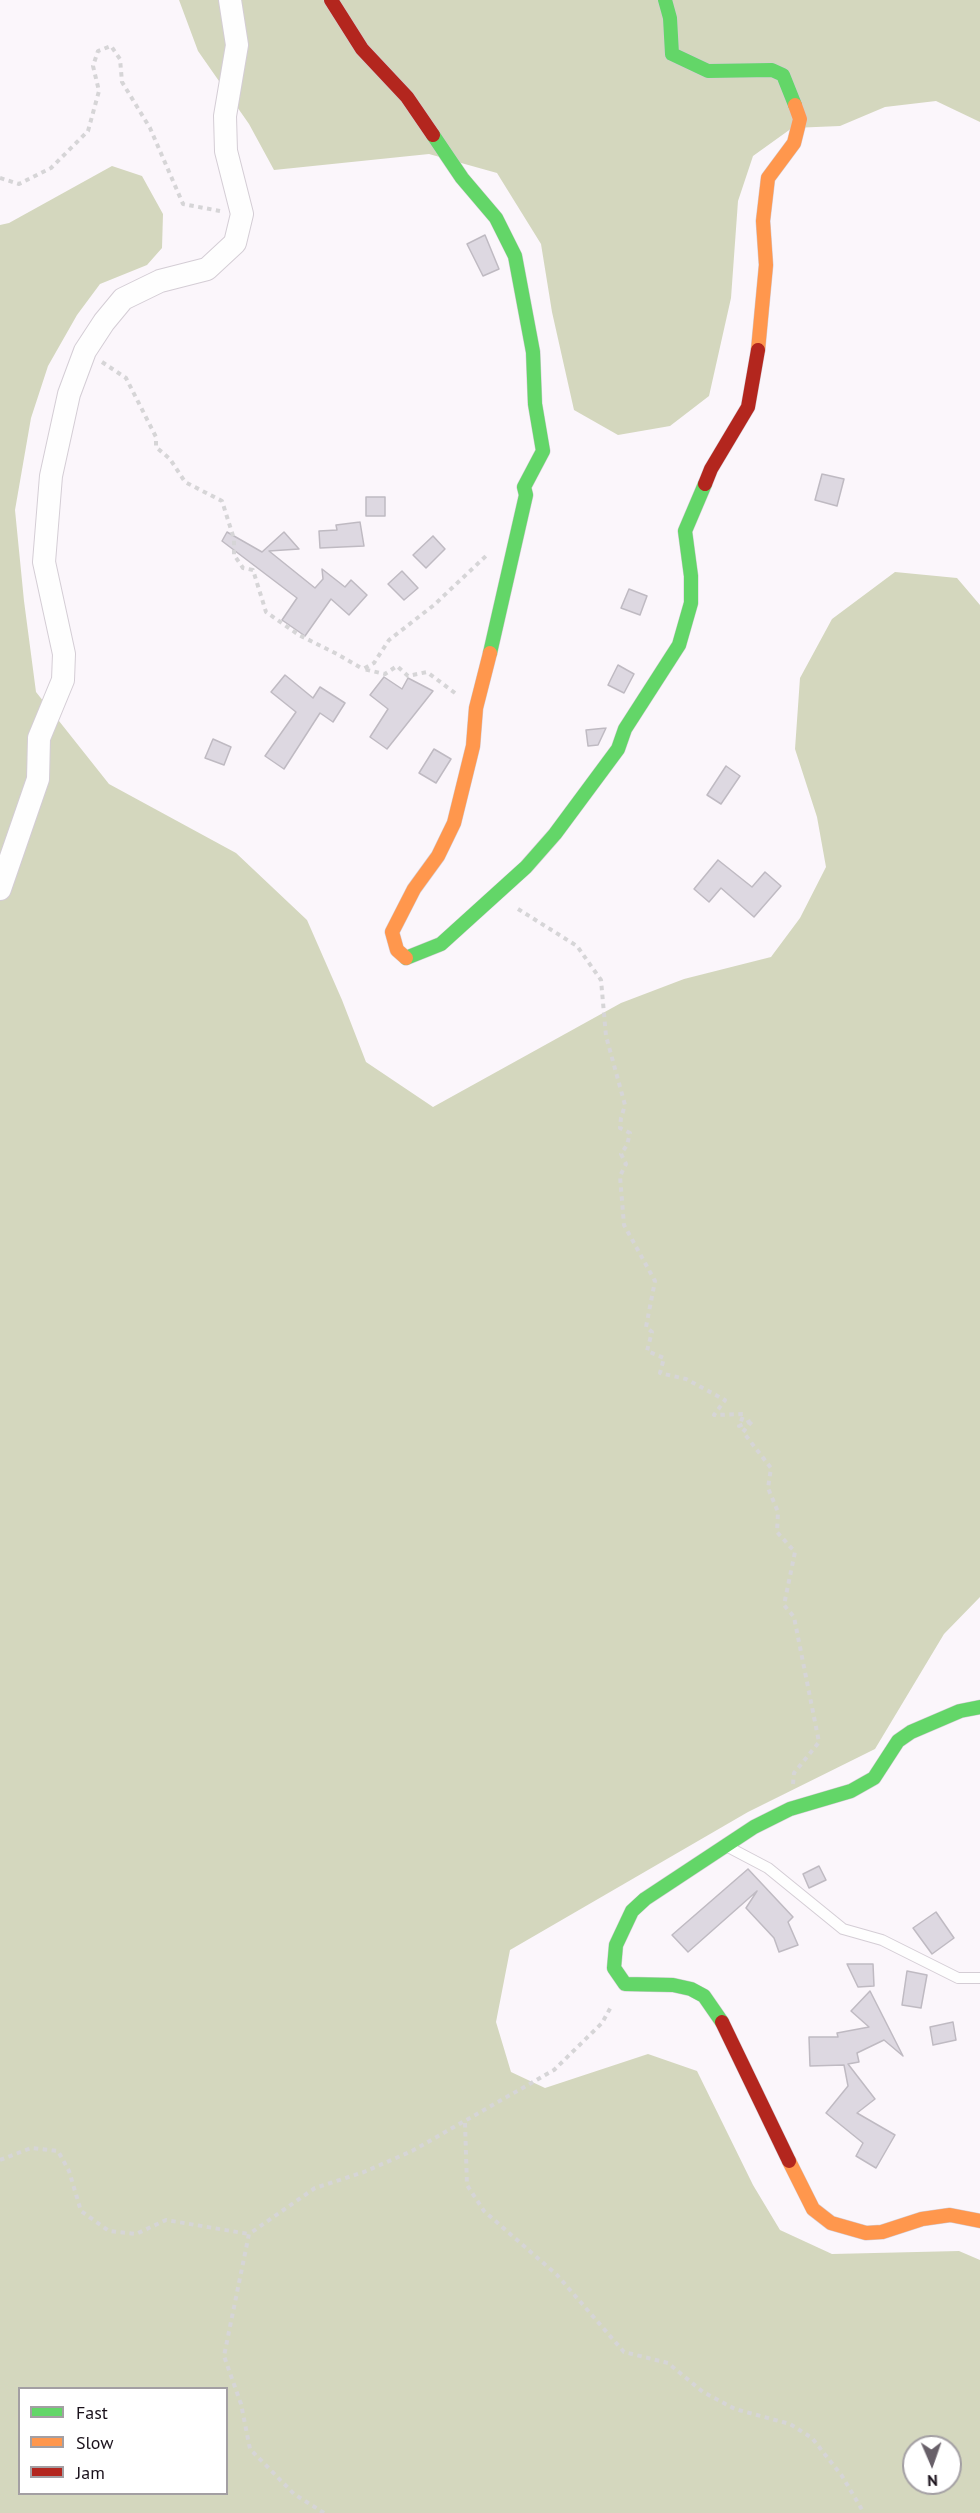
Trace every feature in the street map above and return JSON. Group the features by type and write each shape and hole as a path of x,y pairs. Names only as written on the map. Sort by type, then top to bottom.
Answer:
{"street":[{"path":"0,890 38,778 39,738 63,680 64,654 44,562 51,477 69,394 85,351 104,322 123,300 160,281 207,269 235,243 242,214 226,151 225,116 237,45 230,0"},
{"path":"331,0 362,50 407,97 462,178 496,218 515,256 533,352 535,404 543,451 524,487 526,495 507,585 476,708 473,746 454,823 438,856 414,889 392,932 397,950 404,959 441,944 526,867 555,834 618,749 625,729 679,645 691,603 691,576 685,531 711,469 748,407 756,367 766,265 763,221 768,178 794,143 800,119 783,75 772,70 708,71 672,54 670,18 665,0"},
{"path":"980,1707 960,1711 911,1732 898,1741 874,1778 863,1785 851,1791 790,1809 725,1845 645,1899 632,1911 616,1945 614,1968 625,1984 673,1985 691,1989 704,1996 724,2025 734,2051 813,2209 831,2223 866,2233 882,2232 922,2219 950,2215 980,2221"}],"lane":[{"path":"725,1845 768,1868 843,1929 882,1940 958,1978 980,1978"}],"path":[{"path":"0,178 19,184 51,168 88,131 99,91 93,66 98,51 111,46 120,59 122,82 150,128 183,204 242,214"},
{"path":"85,351 126,378 156,436 156,447 170,459 185,482 222,501 234,539 234,555 243,568 253,570 266,612 298,635 363,669 385,674 397,666 408,676 427,672 452,690 471,710 476,708"},
{"path":"363,669 374,663 388,640 434,604 489,552"},
{"path":"495,895 577,946 601,980 606,1036 625,1105 621,1128 630,1133 621,1154 626,1164 620,1176 624,1226 655,1281 646,1327 652,1332 647,1350 664,1358 660,1373 686,1379 725,1400 714,1415 744,1414 739,1425 753,1420 743,1432 771,1468 768,1488 778,1512 777,1532 795,1552 784,1605 794,1617 819,1742 794,1773 790,1809"},
{"path":"324,2513 294,2494 250,2449 242,2404 224,2356 249,2234 315,2188 364,2172 402,2155 465,2122 554,2070 602,2023 625,1984"},
{"path":"465,2122 467,2185 484,2211 557,2275 624,2352 668,2363 703,2391 735,2409 790,2424 812,2438 842,2476 864,2513"},
{"path":"0,2160 31,2148 58,2151 69,2171 81,2211 109,2231 136,2234 166,2220 249,2234"}],"green space":[{"path":"179,0 980,0 980,122 936,101 885,107 840,126 792,128 753,156 738,201 731,298 709,396 670,426 618,435 574,410 552,312 541,244 497,173 429,154 274,170 249,124 198,51"},
{"path":"112,166 142,176 163,214 162,248 147,265 100,284 77,315 48,366 31,418 15,510 36,692 109,784 236,853 307,920 366,1062 433,1107 621,1003 684,979 771,957 800,918 826,867 817,817 795,749 800,678 832,619 895,572 957,578 980,605 980,1597 944,1634 875,1749 748,1812 510,1950 496,2022 511,2072 545,2088 648,2054 697,2071 753,2185 780,2230 832,2254 959,2251 980,2260 980,2513 0,2513 0,225 9,223"}],"building":[{"path":"485,235 499,269 483,276 467,244"},
{"path":"822,474 844,479 837,506 815,500"},
{"path":"366,497 385,497 385,516 366,516"},
{"path":"360,522 364,546 320,548 319,531 337,530 336,525"},
{"path":"227,532 262,552 284,532 299,549 269,551 315,588 323,579 322,569 345,587 351,580 367,595 349,615 331,599 305,636 282,620 297,598 222,541"},
{"path":"433,536 445,549 426,568 413,555"},
{"path":"402,571 418,588 404,600 388,584"},
{"path":"629,589 647,596 640,615 621,608"},
{"path":"618,665 634,674 624,693 608,685"},
{"path":"285,675 313,698 320,687 345,703 333,722 320,713 284,769 265,756 296,712 271,692"},
{"path":"384,677 402,689 408,678 433,691 387,749 370,737 388,709 370,695"},
{"path":"606,728 598,745 588,746 586,730"},
{"path":"213,739 231,747 224,765 205,758"},
{"path":"434,749 451,759 436,783 419,773"},
{"path":"726,766 740,776 721,804 707,795"},
{"path":"718,860 752,887 765,872 781,886 754,917 721,888 709,902 694,889"},
{"path":"819,1866 826,1880 809,1888 803,1874"},
{"path":"748,1869 793,1917 788,1922 798,1945 779,1952 774,1938 746,1908 757,1891 688,1952 672,1935"},
{"path":"936,1912 954,1938 932,1954 913,1928"},
{"path":"847,1964 873,1964 874,1986 858,1987"},
{"path":"907,1971 927,1975 921,2008 902,2005"},
{"path":"870,1991 903,2056 884,2040 857,2053 859,2062 848,2064 875,2099 857,2113 895,2135 876,2168 856,2156 863,2143 826,2113 848,2086 844,2065 810,2066 809,2037 838,2037 837,2033 869,2027 851,2011"},
{"path":"953,2022 956,2040 933,2045 930,2027"}],"traffic: fast":[{"path":"665,0 670,18 672,54 708,71 772,70 783,75 795,105"},
{"path":"433,135 462,178 496,218 515,256 533,352 535,404 543,451 524,487 526,495 490,653"},
{"path":"406,958 441,944 526,867 555,834 618,749 625,729 679,645 691,603 691,576 685,531 705,484"},
{"path":"722,2022 704,1996 691,1989 673,1985 625,1984 614,1968 616,1945 632,1911 645,1899 754,1827 790,1809 851,1791 874,1778 898,1741 911,1732 960,1711 980,1707"}],"traffic: slow":[{"path":"758,350 766,265 763,221 768,178 794,143 800,119 795,105"},
{"path":"406,958 397,950 392,932 414,889 438,856 454,823 473,746 476,708 490,653"},
{"path":"789,2161 813,2209 831,2223 866,2233 882,2232 922,2219 950,2215 980,2221"}],"traffic: jam":[{"path":"331,0 362,49 407,97 433,135"},
{"path":"705,484 711,469 748,407 758,350"},
{"path":"722,2022 789,2161"}]}
